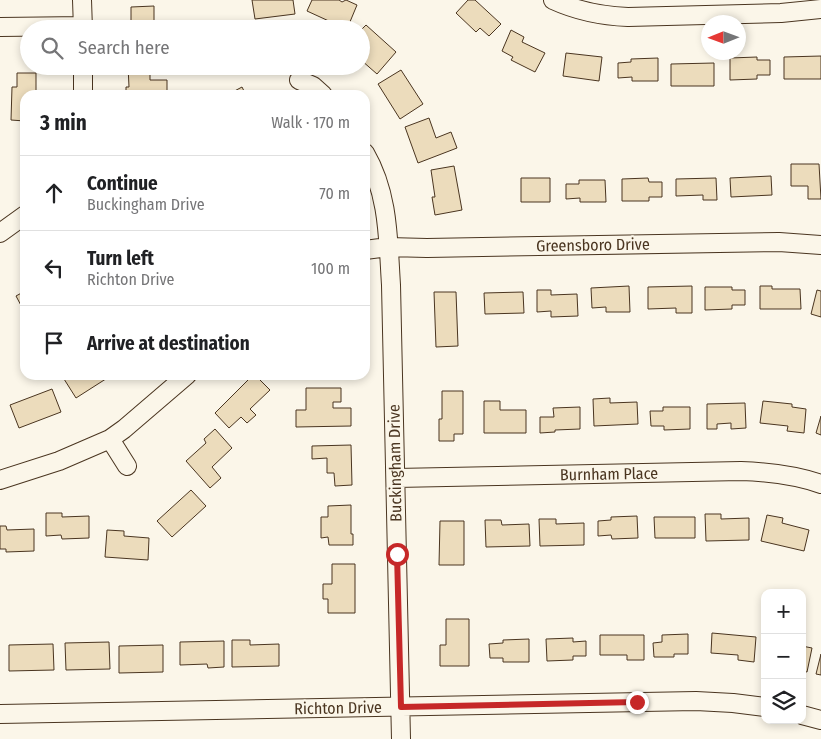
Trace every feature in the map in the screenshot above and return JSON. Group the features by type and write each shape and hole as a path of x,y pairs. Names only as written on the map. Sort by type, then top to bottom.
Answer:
{"street":[{"path":"82,0 83,20"},
{"path":"553,0 586,12 620,16 781,13 821,9"},
{"path":"0,27 20,27"},
{"path":"83,75 83,90"},
{"path":"299,80 317,90"},
{"name":"Buckingham Drive","path":"370,163 384,200 391,285 401,739"},
{"path":"0,233 20,219"},
{"name":"Greensboro Drive","path":"370,249 388,247 779,242 821,245"},
{"path":"0,480 59,461 110,439 181,380"},
{"path":"110,439 127,466"},
{"name":"Burnham Place","path":"396,478 741,471 790,475 821,484"},
{"name":"Richton Drive","path":"0,714 696,701 761,706"},
{"path":"806,716 821,720"}],"building":[{"path":"252,0 293,0 295,14 255,19"},
{"path":"312,0 339,0 342,2 346,0 357,5 351,20 327,20 307,11"},
{"path":"468,0 475,0 501,24 489,36 480,28 476,32 456,13"},
{"path":"154,6 154,20 131,20 131,7"},
{"path":"370,29 396,52 377,74 370,68"},
{"path":"511,30 524,37 522,42 545,53 535,72 511,60 513,57 502,51"},
{"path":"566,53 602,57 599,81 563,76"},
{"path":"821,56 821,79 784,79 784,57"},
{"path":"746,57 757,57 757,60 770,60 770,75 757,75 757,79 730,80 730,60 746,60"},
{"path":"658,58 658,81 632,81 632,77 618,78 618,63 631,62 631,59"},
{"path":"714,63 714,86 671,86 671,64"},
{"path":"401,70 423,104 400,119 378,84"},
{"path":"17,73 20,73 20,75 36,75 36,90 20,90 20,121 11,120 12,87 17,87"},
{"path":"128,75 150,75 150,80 167,80 167,90 126,90 126,87 129,87"},
{"path":"429,118 436,138 451,132 457,148 418,163 405,127"},
{"path":"791,164 819,164 821,199 808,199 808,186 791,186"},
{"path":"454,166 462,210 435,215 432,197 435,197 431,170"},
{"path":"771,176 772,195 731,197 730,178"},
{"path":"521,178 550,178 550,202 521,202"},
{"path":"648,178 649,182 662,182 662,197 649,197 649,201 622,201 622,179"},
{"path":"716,178 717,200 703,200 703,195 676,196 676,179"},
{"path":"579,180 605,180 606,202 580,202 580,198 566,199 566,184 579,184"},
{"path":"629,286 630,312 606,312 606,307 592,308 591,288"},
{"path":"692,286 692,313 676,313 676,308 648,309 648,287"},
{"path":"760,286 772,286 772,289 800,289 801,309 760,309"},
{"path":"705,287 732,287 732,290 745,290 745,305 732,305 732,309 705,310"},
{"path":"537,290 551,290 551,295 577,294 578,316 551,317 551,311 537,312"},
{"path":"817,290 821,291 821,317 811,314"},
{"path":"434,292 456,292 458,346 436,347"},
{"path":"523,292 524,313 485,314 484,293"},
{"path":"20,294 20,304 16,296"},
{"path":"65,380 104,380 76,398"},
{"path":"248,380 260,380 270,390 250,409 256,415 247,423 241,417 229,428 215,413"},
{"path":"306,388 341,388 341,402 333,402 333,408 351,408 351,426 296,427 296,410 306,410"},
{"path":"52,389 61,412 19,428 10,405"},
{"path":"442,391 463,391 463,434 454,434 454,441 439,441 439,419 442,419"},
{"path":"610,398 610,403 637,402 638,424 594,426 593,399"},
{"path":"484,401 500,401 500,410 526,410 526,433 484,433"},
{"path":"763,401 792,404 792,407 806,409 804,433 787,431 788,426 760,423"},
{"path":"745,403 746,428 731,429 731,423 717,424 717,429 707,429 707,404"},
{"path":"580,407 580,429 540,433 540,417 554,417 553,408"},
{"path":"663,407 690,407 690,429 664,430 664,426 651,426 650,411 663,411"},
{"path":"821,416 821,435 816,433"},
{"path":"215,429 232,448 212,467 221,478 210,488 186,461 206,443 204,439"},
{"path":"351,445 352,485 335,486 334,473 327,473 327,458 312,459 312,446"},
{"path":"191,490 206,506 172,537 157,521"},
{"path":"351,505 353,545 329,545 328,537 321,538 321,517 328,517 328,506"},
{"path":"46,513 62,513 62,517 89,516 89,538 62,539 61,535 46,536"},
{"path":"705,514 721,514 721,519 749,518 749,540 706,541"},
{"path":"767,515 783,518 782,523 809,530 804,551 761,541"},
{"path":"637,516 638,538 612,539 611,535 598,536 598,521 611,520 611,517"},
{"path":"654,517 695,517 695,538 655,538"},
{"path":"539,519 556,519 556,524 584,523 584,545 540,546"},
{"path":"485,520 501,520 502,525 529,524 530,546 486,547"},
{"path":"440,521 464,521 464,565 439,565"},
{"path":"0,526 6,526 7,530 34,529 34,551 6,552 6,549 0,549"},
{"path":"107,530 124,531 124,536 149,538 148,560 105,557"},
{"path":"332,564 355,564 355,613 328,613 328,599 323,599 323,584 332,584"},
{"path":"446,619 469,619 469,666 440,666 440,645 446,645"},
{"path":"712,633 756,637 754,662 738,660 738,655 711,653"},
{"path":"688,634 688,654 674,654 674,657 654,657 653,643 662,642 662,635"},
{"path":"600,635 644,635 644,660 627,660 627,655 600,655"},
{"path":"573,638 573,642 586,641 586,656 573,656 573,660 547,661 546,639"},
{"path":"529,639 529,662 503,662 503,658 490,658 489,644 503,643 503,640"},
{"path":"232,640 250,640 250,645 279,644 279,666 232,667"},
{"path":"224,641 224,667 208,668 207,664 180,665 180,642"},
{"path":"109,642 110,669 66,670 65,643"},
{"path":"53,644 54,670 9,671 9,645"},
{"path":"163,645 163,672 119,673 119,646"},
{"path":"806,647 812,648 806,672"},
{"path":"821,654 821,675 816,674"}],"route":[{"path":"397,554 401,707 637,702"}]}
